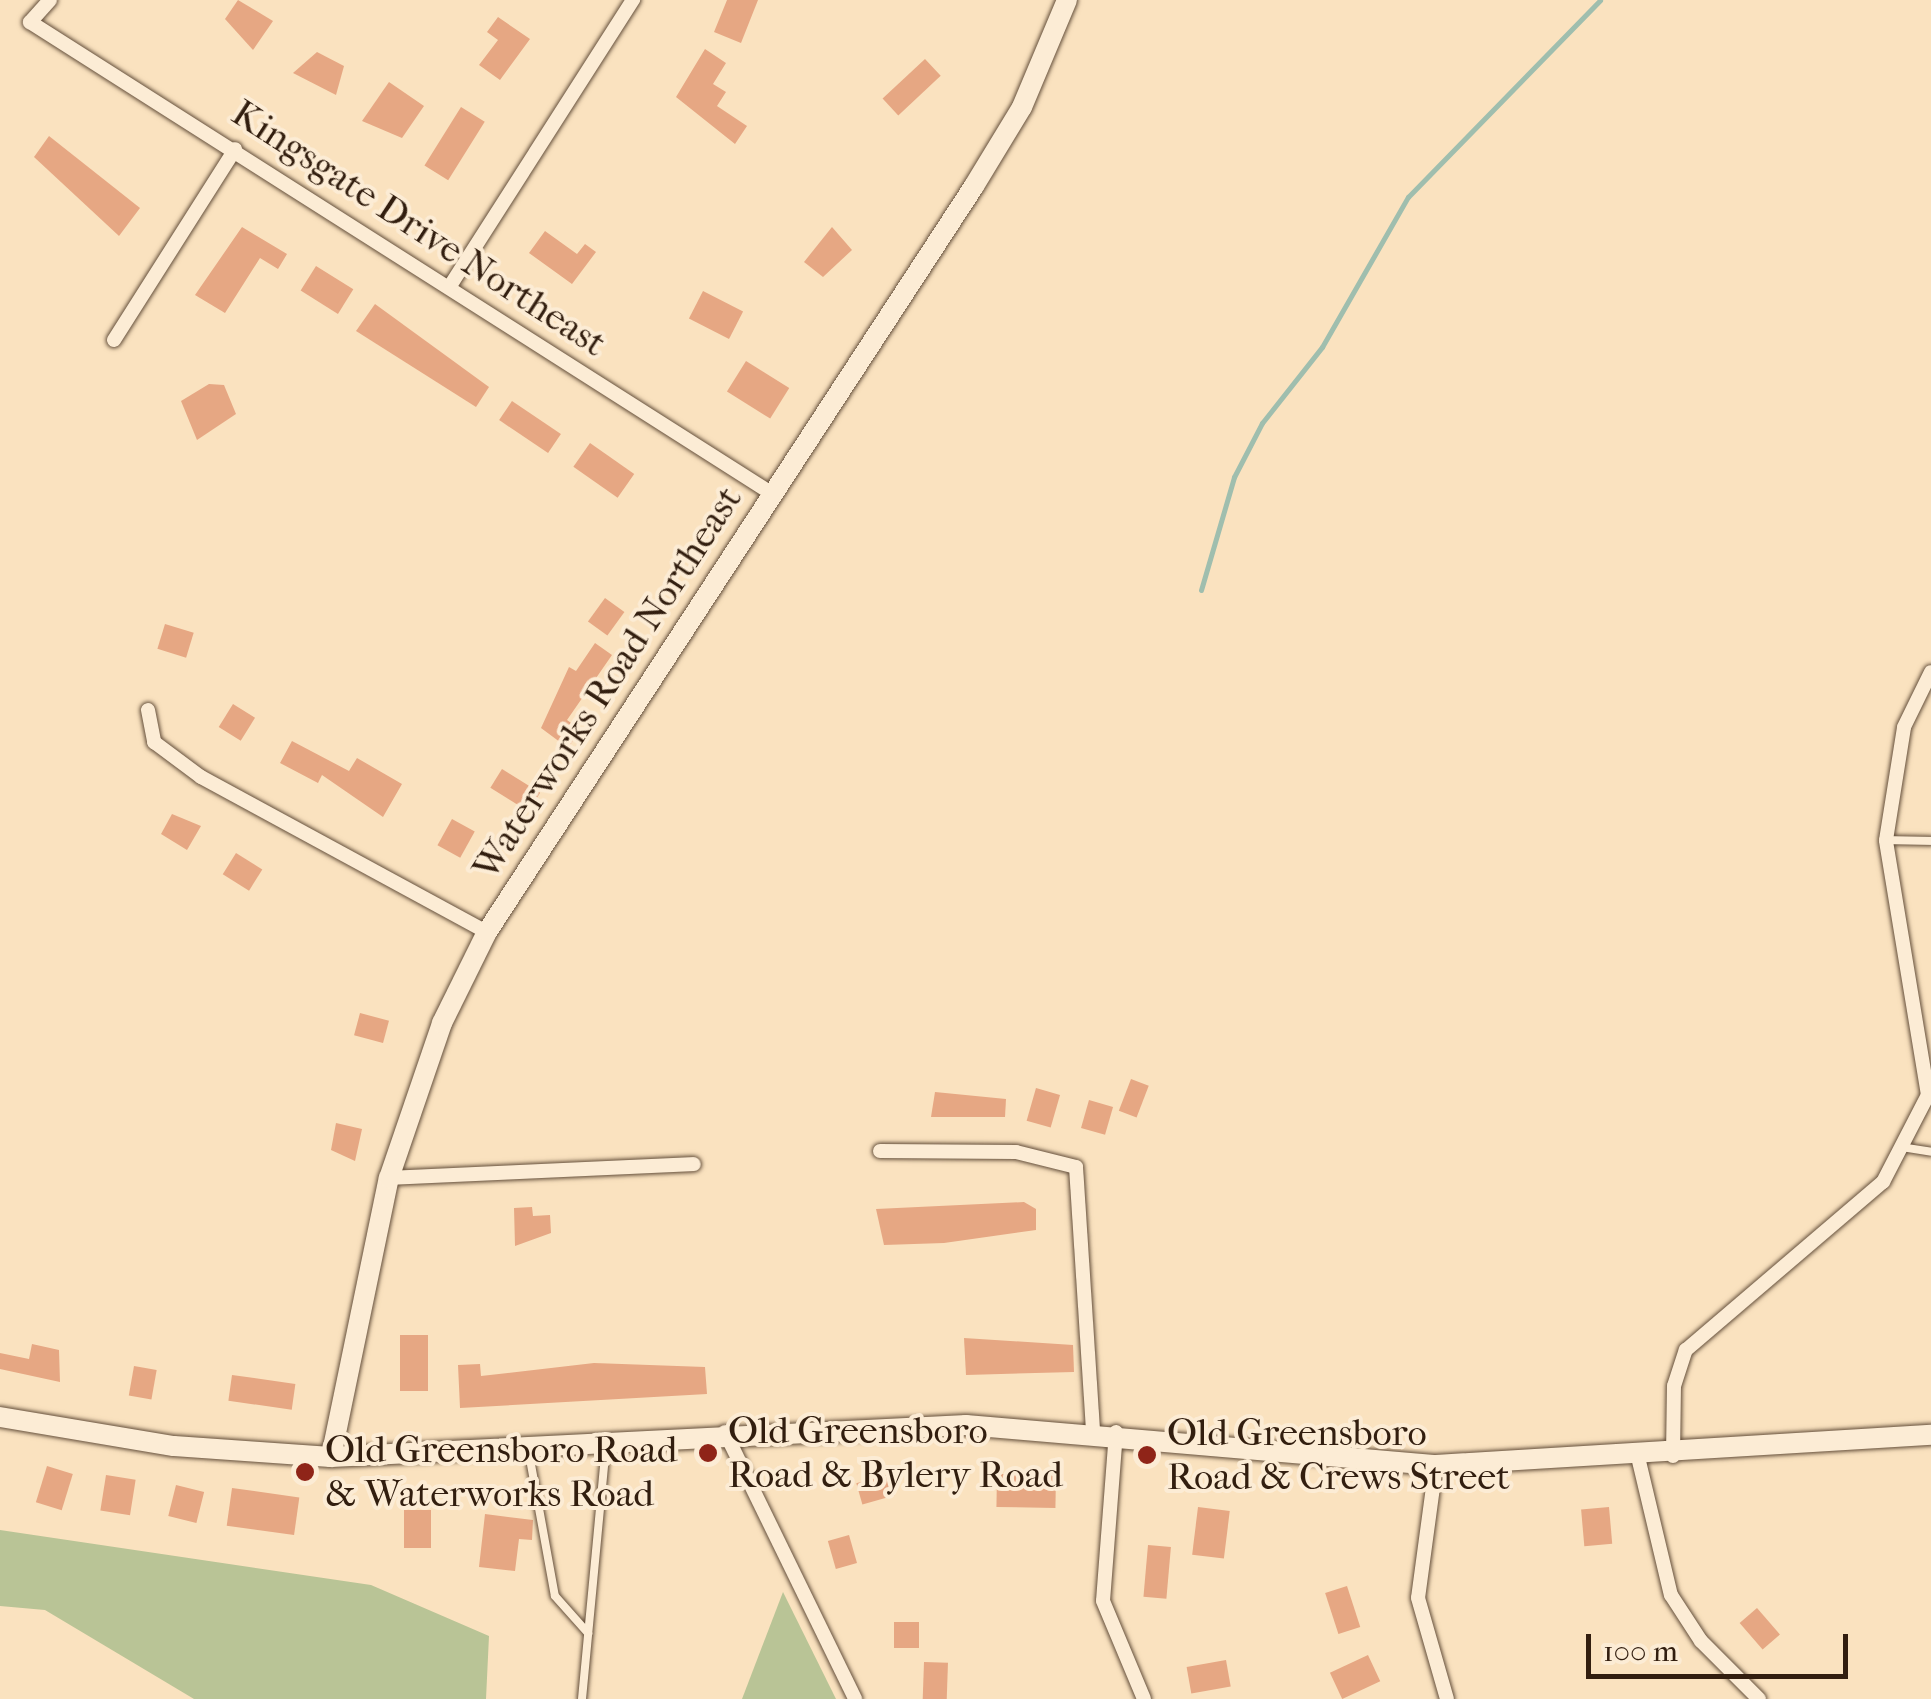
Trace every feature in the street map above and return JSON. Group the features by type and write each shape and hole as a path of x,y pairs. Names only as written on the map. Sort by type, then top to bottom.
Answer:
{"street":[{"name":"Kingsgate Drive Northeast","path":"50,0 30,22 236,149 771,493"},
{"path":"450,286 633,0"},
{"name":"Waterworks Road Northeast","path":"331,1457 389,1178 442,1023 487,932 1022,107 1067,0"},
{"path":"114,340 236,149"},
{"path":"1674,1456 1674,1386 1686,1350 1884,1182 1928,1095 1886,840 1904,727 1931,672"},
{"path":"148,710 154,742 202,777 487,932"},
{"path":"880,1151 1016,1152 1076,1167 1093,1432"},
{"path":"389,1178 694,1164"},
{"path":"0,1417 174,1446 331,1457 725,1432 966,1424 1116,1432 1346,1463 1436,1465 1674,1456 1931,1435"},
{"path":"725,1432 855,1699"},
{"path":"1116,1432 1103,1602 1144,1699"},
{"path":"1638,1457 1672,1595 1701,1641 1758,1699"},
{"path":"1436,1465 1418,1598 1447,1699"}],"lane":[{"path":"1886,840 1931,840"},
{"path":"1902,1147 1931,1152"},
{"path":"582,1699 606,1439"},
{"path":"528,1444 555,1596 588,1633"}],"green space":[{"path":"0,1530 371,1585 489,1636 486,1699 194,1699 45,1610 0,1606"},
{"path":"783,1592 836,1699 742,1699"}],"building":[{"path":"238,0 273,21 253,50 225,19"},
{"path":"727,0 758,0 741,43 714,32"},
{"path":"498,17 530,39 500,80 479,65 498,40 487,32"},
{"path":"705,49 726,63 713,84 726,92 717,106 747,126 735,144 676,97"},
{"path":"317,52 344,66 336,95 293,73"},
{"path":"925,59 941,76 898,115 883,99"},
{"path":"389,82 424,106 402,138 362,121"},
{"path":"461,107 485,122 448,180 424,166"},
{"path":"49,136 140,208 119,236 34,157"},
{"path":"242,227 287,254 278,269 260,258 225,313 195,295"},
{"path":"832,227 852,250 823,277 804,262"},
{"path":"545,231 577,254 585,244 596,252 572,284 529,253"},
{"path":"316,266 353,289 338,314 301,291"},
{"path":"703,291 743,311 729,339 689,319"},
{"path":"375,304 489,387 476,407 356,331"},
{"path":"746,361 789,388 770,419 727,392"},
{"path":"209,384 224,385 236,414 197,440 181,401"},
{"path":"512,401 561,434 548,453 499,420"},
{"path":"590,443 634,474 618,498 573,467"},
{"path":"605,598 624,612 607,636 588,621"},
{"path":"165,624 194,633 186,658 157,649"},
{"path":"595,643 612,655 567,720 581,730 568,748 541,728 569,667 576,671"},
{"path":"233,704 255,718 241,741 219,727"},
{"path":"292,741 349,771 357,758 402,784 383,817 322,775 318,783 280,763"},
{"path":"502,769 540,793 529,812 490,788"},
{"path":"172,814 201,826 187,850 161,834"},
{"path":"452,819 475,832 460,858 437,845"},
{"path":"236,853 262,869 249,891 223,874"},
{"path":"360,1013 389,1021 383,1043 354,1035"},
{"path":"1131,1079 1149,1086 1137,1118 1119,1111"},
{"path":"1036,1088 1060,1095 1051,1128 1027,1121"},
{"path":"935,1092 1006,1099 1005,1117 931,1117"},
{"path":"1089,1100 1113,1107 1105,1135 1081,1128"},
{"path":"336,1123 362,1129 355,1161 331,1150"},
{"path":"1024,1202 1036,1209 1036,1230 944,1243 884,1245 876,1209"},
{"path":"532,1207 533,1216 550,1215 551,1233 515,1246 514,1208"},
{"path":"400,1335 428,1335 428,1391 400,1391"},
{"path":"964,1338 1073,1345 1074,1372 966,1375"},
{"path":"32,1344 59,1350 60,1382 0,1369 0,1353 29,1359"},
{"path":"594,1363 705,1367 707,1394 460,1408 458,1365 480,1364 481,1376"},
{"path":"134,1366 157,1370 151,1400 129,1396"},
{"path":"232,1375 295,1384 292,1410 228,1401"},
{"path":"47,1466 73,1474 62,1510 36,1502"},
{"path":"889,1474 895,1495 862,1505 856,1483"},
{"path":"997,1474 1056,1475 1055,1508 996,1507"},
{"path":"106,1475 136,1480 130,1515 100,1511"},
{"path":"176,1485 204,1492 196,1523 168,1516"},
{"path":"232,1488 299,1497 294,1535 227,1526"},
{"path":"1198,1507 1230,1511 1224,1559 1192,1555"},
{"path":"1609,1507 1612,1544 1584,1546 1581,1509"},
{"path":"404,1510 431,1510 431,1548 404,1548"},
{"path":"485,1514 533,1520 532,1540 519,1539 515,1571 479,1567"},
{"path":"849,1535 857,1563 836,1569 828,1541"},
{"path":"1148,1545 1171,1547 1166,1599 1143,1597"},
{"path":"1347,1586 1360,1627 1338,1634 1325,1593"},
{"path":"1757,1608 1780,1634 1763,1650 1740,1623"},
{"path":"894,1622 919,1622 919,1648 894,1648"},
{"path":"1368,1655 1380,1681 1342,1699 1330,1673"},
{"path":"1226,1660 1231,1687 1191,1694 1187,1667"},
{"path":"924,1662 948,1663 947,1699 923,1699"}],"waterway":[{"path":"1201,590 1234,477 1262,423 1322,347 1408,197 1600,0"}],"place":[{"name":"Old Greensboro Road & Bylery Road","path":"708,1453"},
{"name":"Old Greensboro Road & Crews Street","path":"1147,1455"},
{"name":"Old Greensboro Road & Waterworks Road","path":"305,1472"}]}
